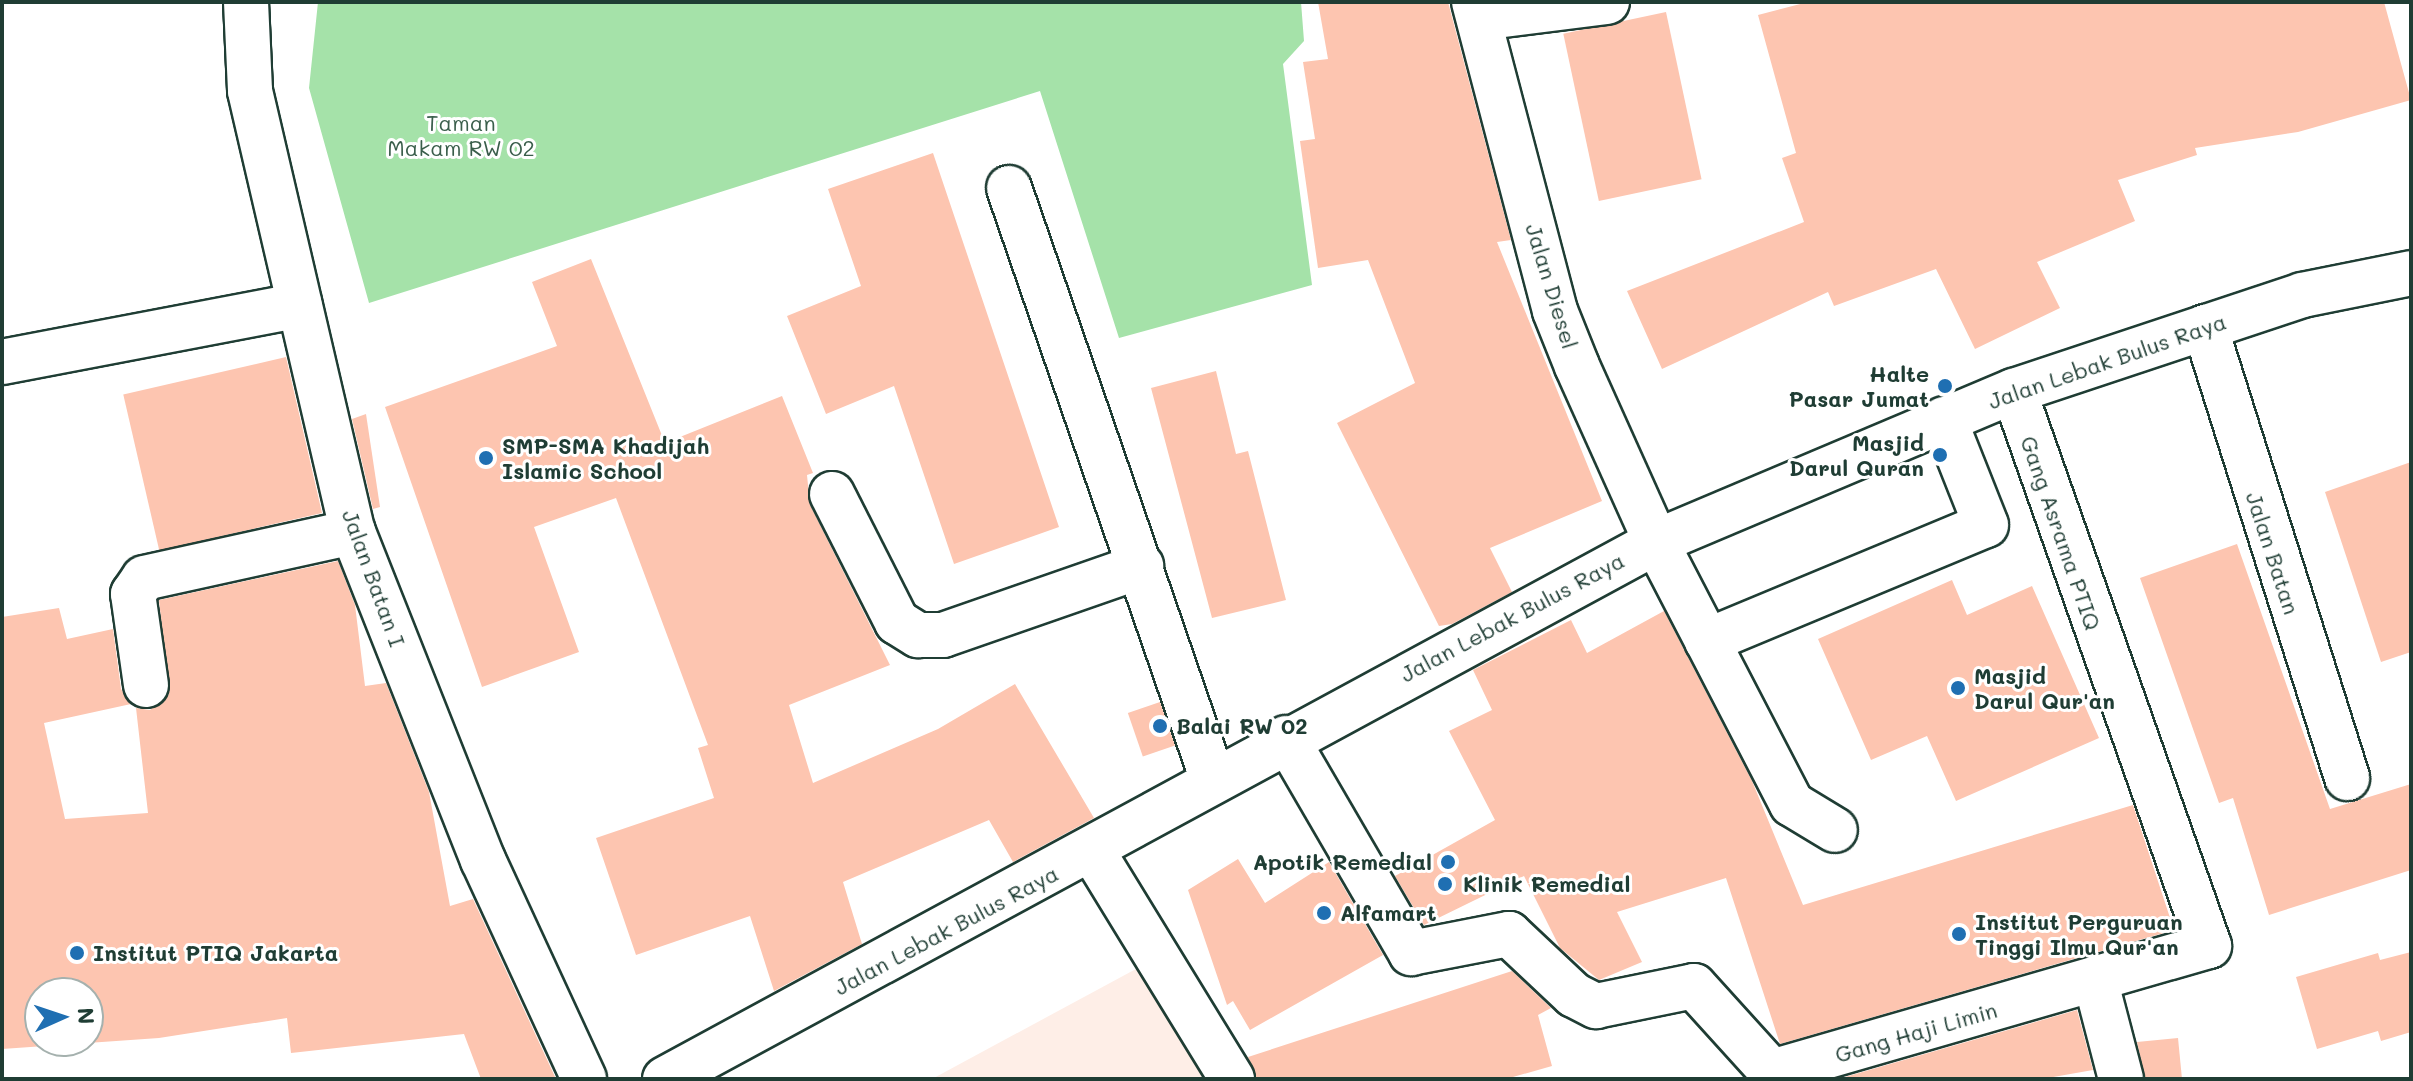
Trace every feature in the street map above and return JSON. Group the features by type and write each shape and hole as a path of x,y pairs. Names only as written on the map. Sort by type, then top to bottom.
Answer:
{"street":[{"name":"Jalan Batan I","path":"246,2 250,91 353,532 483,860 584,1079"},
{"name":"Jalan Diesel","path":"1607,2 1477,10 1555,311 1656,542 1792,804 1835,830"},
{"path":"1009,188 1213,780"},
{"name":"Jalan Lebak Bulus Raya","path":"665,1079 1093,852 1286,738 1656,542 2014,391 2302,295 2411,273"},
{"path":"2,362 300,305"},
{"name":"Jalan Batan","path":"2205,327 2347,778"},
{"name":"Gang Asrama PTIQ","path":"2014,391 2209,946"},
{"path":"1707,641 1986,525 1944,419"},
{"path":"832,494 897,622 918,635 943,635 1141,566"},
{"path":"146,685 133,594 144,578 353,532"},
{"name":"Gang Haji Limin","path":"1286,738 1411,953 1509,934 1574,995 1596,1006 1694,986 1709,994 1757,1064 1772,1072 2209,946"},
{"path":"1093,852 1232,1079"},
{"path":"2095,979 2121,1079"}],"shaded area":[{"path":"1160,956 1231,1079 932,1079"}],"green space":[{"name":"Taman Makam RW 02","path":"318,2 1301,2 1304,41 1283,64 1312,285 1119,338 1040,91 369,303 309,88"}],"building":[{"path":"1318,2 1448,2 1511,240 1497,242 1602,501 1490,548 1512,592 1452,624 1439,626 1337,423 1415,383 1368,260 1318,268 1300,141 1315,139 1303,62 1328,59"},
{"path":"1808,2 2384,2 2411,100 2298,132 2195,148 2197,155 2118,180 2135,221 2037,262 2060,308 1975,349 1936,269 1834,306 1828,292 1662,369 1627,291 1804,222 1782,158 1796,153 1758,15"},
{"path":"1666,12 1702,179 1599,201 1563,34"},
{"path":"933,153 1059,527 954,564 894,386 826,414 787,316 861,286 828,189"},
{"path":"591,259 665,443 782,396 813,473 807,475 810,505 890,665 789,705 813,783 938,729 1015,684 1094,818 1013,862 989,820 843,882 862,944 774,991 750,916 636,955 596,838 714,798 698,748 708,745 616,498 534,527 579,652 482,687 385,407 557,346 532,282"},
{"path":"286,357 322,513 159,550 123,395"},
{"path":"1216,371 1236,454 1248,451 1286,600 1212,618 1151,388"},
{"path":"366,414 380,507 373,509 352,419"},
{"path":"2411,462 2411,652 2381,662 2325,492"},
{"path":"2237,544 2330,809 2411,784 2411,870 2269,915 2233,798 2219,803 2140,578"},
{"path":"338,561 355,605 365,686 386,683 429,792 450,906 473,899 556,1079 481,1079 464,1034 291,1053 287,1018 159,1038 104,1042 104,977 24,977 24,1047 2,1049 2,617 59,608 67,639 113,629 121,689 131,704 44,723 65,819 148,813 136,708 150,710 169,694 159,600"},
{"name":"Masjid Darul Qur'an","path":"1952,580 1967,615 2032,586 2099,738 1956,801 1927,736 1871,760 1818,639"},
{"path":"1664,611 1752,781 1803,905 2133,805 2174,930 1780,1044 1726,878 1617,912 1642,962 1599,980 1560,948 1524,876 1424,925 1395,876 1495,820 1449,731 1492,710 1473,670 1571,620 1587,653"},
{"name":"Balai RW 02","path":"1160,702 1175,745 1143,757 1128,713"},
{"path":"1238,859 1265,903 1329,862 1383,955 1250,1030 1233,1001 1227,1005 1188,890"},
{"path":"2411,952 2411,1032 2381,1041 2378,1031 2317,1049 2296,977 2378,953 2380,960"},
{"path":"1512,971 1551,1008 1538,1015 1552,1066 1506,1079 1257,1079 1248,1057"},
{"path":"2077,1010 2093,1070 2042,1079 1838,1079"},
{"path":"2178,1038 2182,1079 2145,1079 2137,1042"}],"place":[{"name":"Halte Pasar Jumat","path":"1945,386"},
{"name":"Masjid Darul Quran","path":"1940,455"},
{"name":"SMP-SMA Khadijah Islamic School","path":"486,458"},
{"name":"Masjid Darul Qur'an","path":"1958,688"},
{"name":"Balai RW 02","path":"1160,726"},
{"name":"Apotik Remedial","path":"1448,862"},
{"name":"Klinik Remedial","path":"1445,884"},
{"name":"Alfamart","path":"1324,913"},
{"name":"Institut Perguruan Tinggi Ilmu Qur'an","path":"1959,934"},
{"name":"Institut PTIQ Jakarta","path":"77,953"}]}
